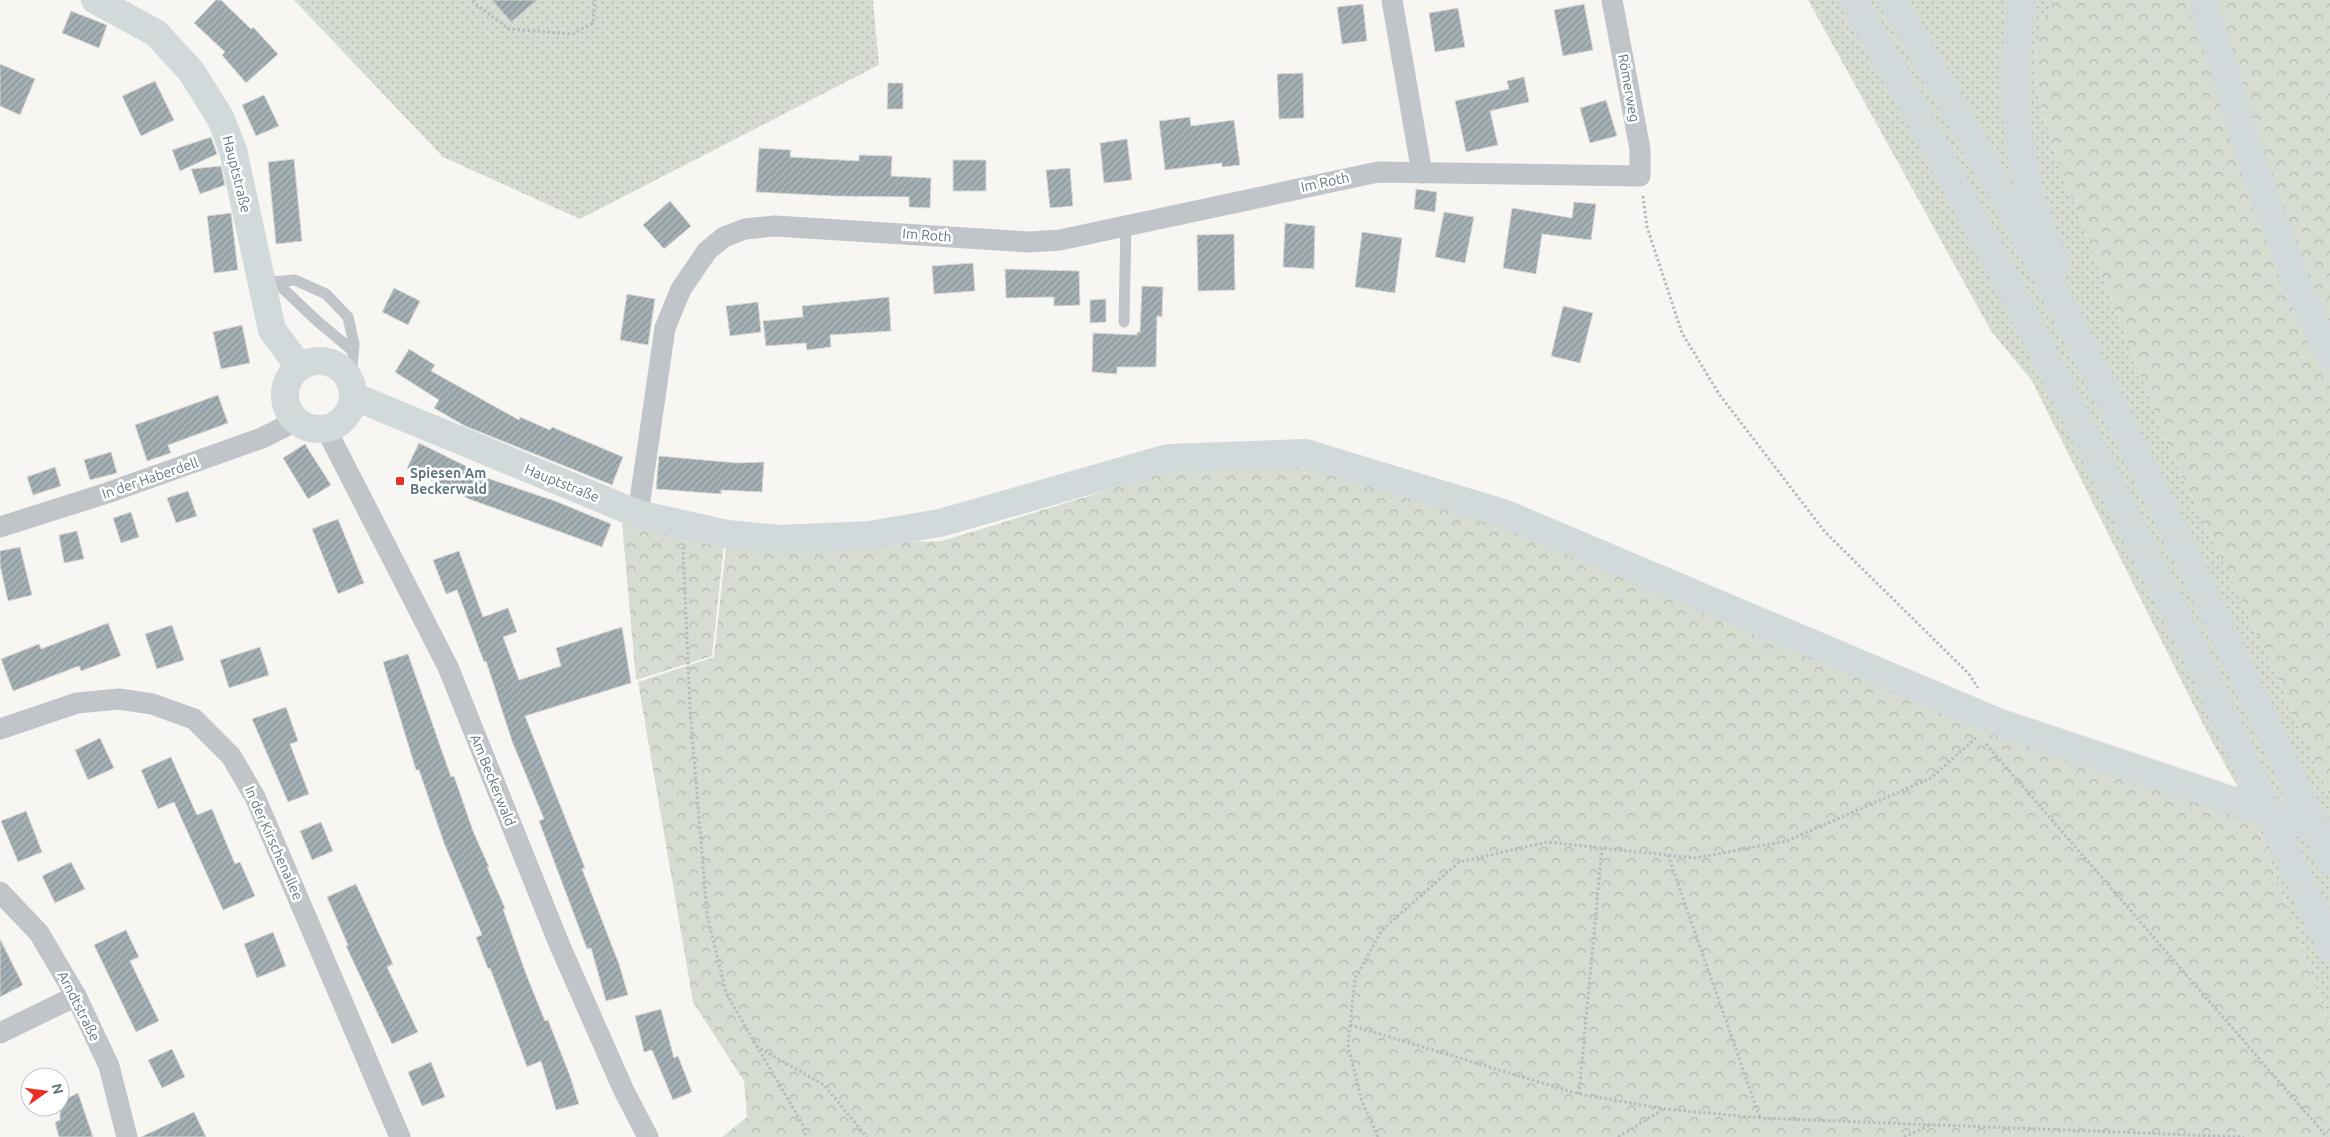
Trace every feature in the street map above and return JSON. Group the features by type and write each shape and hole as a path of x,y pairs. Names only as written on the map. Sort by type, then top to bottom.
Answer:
{"main road":[{"name":"Hauptstraße","path":"95,0 156,33 191,71 221,119 233,150 269,282 272,330 300,366 318,360 329,361 338,366 352,389 638,514 727,534 779,539 869,535 940,523 1168,458 1305,453 1506,514 1989,729 2143,772 2330,833"},
{"path":"1852,0 1902,84 2008,283 2194,650 2330,946"},
{"path":"1892,0 1965,127 2074,331 2262,713 2330,860"},
{"path":"2023,0 2020,10 2015,83 2020,146 2044,237 2068,286 2074,331"},
{"path":"2203,0 2251,158 2298,287 2330,355"},
{"path":"300,366 286,382 284,392 285,403 296,421 305,426 326,429 345,417 351,408 352,389"}],"street":[{"path":"1392,0 1422,173"},
{"name":"Römerweg","path":"1612,0 1637,131 1640,176"},
{"name":"Im Roth","path":"638,514 664,328 681,289 708,251 724,236 745,228 775,226 1029,242 1060,240 1378,172 1640,176"},
{"name":"In der Haberdell","path":"0,527 107,493 262,438 296,421"},
{"name":"Am Beckerwald","path":"326,429 448,668 560,946 624,1091 648,1137"},
{"name":"In der Kirschenallee","path":"0,729 77,703 118,699 152,704 194,720 231,756 256,797 400,1137"},
{"name":"Arndtstraße","path":"0,892 39,933 76,996 109,1066 127,1137"},
{"path":"0,1033 76,996"}],"lane":[{"path":"1124,322 1126,225"},
{"path":"269,282 295,280 326,294 348,316 353,351 352,389"},
{"path":"269,282 353,351"}],"path":[{"path":"473,0 478,6 509,29 572,34 593,23 595,0"},
{"path":"1640,176 1647,227 1682,333 1719,394 1825,532 1969,674 1979,690"},
{"path":"682,524 690,709 707,914 726,993 804,1127 806,1137"},
{"path":"1378,1137 1361,1099 1348,1045 1355,978 1382,930 1458,862 1547,842 1695,858 1787,841 1931,778 1989,729 2327,1137"},
{"path":"1579,1094 1602,848"},
{"path":"1668,855 1760,1118"},
{"path":"1350,1025 1579,1094 1665,1109 1760,1118 2244,1137"},
{"path":"755,1045 824,1085 867,1137"},
{"path":"1618,1137 1665,1109"},
{"path":"1904,1137 1932,1124"}],"green space":[{"path":"294,0 873,0 879,65 580,219 443,157"},
{"path":"1808,0 2055,0 2042,20 2034,67 2041,107 2065,181 2170,451 2278,678 2330,797 2330,1024 2253,815 2207,732 2032,381 1991,331"},
{"path":"2055,0 2330,0 2330,797 2278,678 2170,451 2065,181 2041,107 2034,67 2042,20"},
{"path":"1306,459 1490,521 2253,815 2330,1024 2330,1137 722,1137 747,1117 744,1081 693,1002 638,682 714,657 727,537 782,545 942,541 1173,470"},
{"path":"621,512 725,536 712,656 636,680"}],"building":[{"path":"216,0 221,0 251,29 253,27 278,54 246,83 222,55 225,52 194,23"},
{"path":"492,0 538,0 511,22"},
{"path":"1363,4 1367,41 1342,44 1337,7"},
{"path":"1584,4 1593,50 1563,56 1554,10"},
{"path":"1458,8 1465,47 1435,52 1429,13"},
{"path":"71,11 107,25 99,48 62,33"},
{"path":"0,64 35,79 20,115 0,106"},
{"path":"1303,73 1304,118 1279,119 1277,74"},
{"path":"1524,77 1529,102 1490,111 1498,145 1466,152 1455,101 1509,89 1507,81"},
{"path":"155,81 174,120 141,136 122,96"},
{"path":"888,83 903,83 903,109 887,109"},
{"path":"264,95 279,126 256,136 242,105"},
{"path":"1606,100 1617,136 1590,143 1580,108"},
{"path":"1190,117 1191,126 1234,120 1240,165 1222,167 1222,163 1165,170 1159,121"},
{"path":"211,137 217,154 180,171 172,150"},
{"path":"1127,139 1132,180 1104,183 1100,143"},
{"path":"759,148 791,150 790,157 859,161 859,155 892,156 891,176 931,178 930,208 909,207 909,197 756,192"},
{"path":"294,159 302,241 276,244 268,162"},
{"path":"953,160 986,160 986,191 953,191"},
{"path":"221,166 225,185 200,194 191,169"},
{"path":"1070,168 1073,206 1050,208 1046,170"},
{"path":"1416,189 1437,192 1435,212 1414,209"},
{"path":"670,201 691,226 664,249 643,225"},
{"path":"1574,202 1596,204 1591,240 1542,234 1536,274 1503,268 1512,208 1572,218"},
{"path":"1444,212 1474,217 1465,263 1435,257"},
{"path":"231,213 238,270 214,273 207,216"},
{"path":"1285,223 1315,226 1314,269 1283,267"},
{"path":"1362,232 1402,238 1395,293 1355,287"},
{"path":"1234,234 1235,290 1198,291 1197,235"},
{"path":"973,263 975,291 934,294 932,266"},
{"path":"1005,269 1079,271 1080,305 1054,306 1054,297 1006,298"},
{"path":"1142,286 1163,287 1162,317 1157,316 1156,367 1117,367 1117,374 1092,372 1093,333 1137,335 1137,332 1140,332"},
{"path":"394,288 420,301 408,325 382,312"},
{"path":"627,294 655,299 648,345 620,340"},
{"path":"889,297 891,331 830,335 831,347 807,350 806,343 766,346 763,321 803,317 802,306"},
{"path":"1106,299 1106,322 1090,323 1090,300"},
{"path":"758,302 761,332 730,336 726,306"},
{"path":"1563,306 1593,313 1580,363 1551,356"},
{"path":"242,325 250,363 221,369 213,332"},
{"path":"409,349 435,365 431,371 519,420 520,417 550,430 552,427 623,457 612,485 465,426 434,408 439,400 395,372"},
{"path":"218,395 228,423 168,445 171,453 147,461 135,425"},
{"path":"419,443 476,471 475,474 555,501 611,524 602,547 469,499 407,468"},
{"path":"305,444 331,485 308,499 283,458"},
{"path":"111,452 117,473 90,480 84,460"},
{"path":"659,456 737,463 764,462 762,492 721,490 721,494 656,489"},
{"path":"55,467 61,486 33,495 27,477"},
{"path":"188,491 197,516 176,523 167,498"},
{"path":"131,512 139,537 121,543 113,518"},
{"path":"338,519 364,583 338,594 312,529"},
{"path":"77,531 84,559 64,563 59,535"},
{"path":"20,547 32,595 8,601 0,565 0,551"},
{"path":"459,551 483,617 508,608 517,632 503,637 519,680 561,666 556,648 622,627 631,683 525,716 585,868 582,869 619,964 628,995 606,1001 591,948 587,949 539,821 544,819 512,741 486,661 484,662 457,590 446,594 433,560"},
{"path":"108,623 121,656 81,671 79,666 13,691 1,659 39,644 41,649"},
{"path":"172,625 184,660 157,669 145,634"},
{"path":"260,647 269,675 229,688 220,660"},
{"path":"408,654 451,777 454,776 473,831 505,908 503,909 526,974 545,1021 548,1020 579,1104 556,1110 541,1061 527,1067 490,968 488,969 476,937 482,935 444,843 419,770 416,770 383,662"},
{"path":"286,707 298,741 290,744 309,794 288,802 252,719"},
{"path":"100,738 114,768 88,780 75,750"},
{"path":"171,757 197,815 212,809 235,864 240,862 255,896 223,910 174,802 158,809 141,770"},
{"path":"26,811 42,852 18,862 1,821"},
{"path":"321,822 333,851 312,860 300,831"},
{"path":"71,862 85,889 55,903 42,876"},
{"path":"356,884 393,964 387,967 418,1032 392,1044 346,946 348,945 327,897"},
{"path":"126,930 139,957 130,961 159,1021 136,1032 94,945"},
{"path":"273,932 286,966 257,978 244,944"},
{"path":"0,939 23,985 0,997"},
{"path":"661,1009 674,1058 678,1056 692,1092 673,1100 652,1050 644,1052 635,1016"},
{"path":"172,1049 185,1077 162,1088 148,1060"},
{"path":"431,1062 445,1097 422,1106 408,1072"},
{"path":"78,1093 93,1137 59,1137 55,1122 60,1120 60,1117 70,1117 70,1097"},
{"path":"194,1112 206,1137 141,1137"}],"place":[{"name":"Spiesen Am Beckerwald","path":"400,481"}]}
